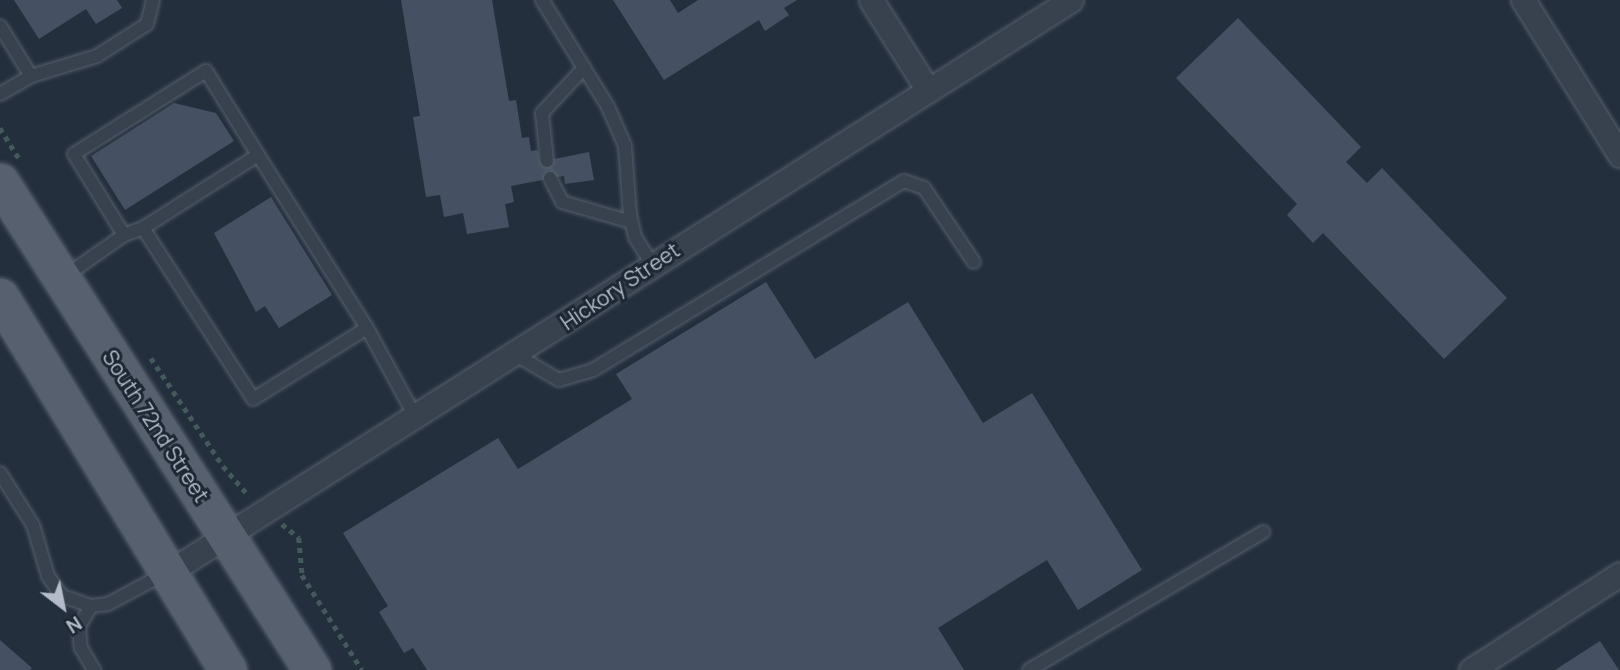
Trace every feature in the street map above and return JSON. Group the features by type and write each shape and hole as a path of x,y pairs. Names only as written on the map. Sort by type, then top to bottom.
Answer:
{"main road":[{"name":"South 72nd Street","path":"11,172 61,279 228,535 312,670"},
{"path":"0,297 228,670"}],"street":[{"path":"871,0 928,89"},
{"name":"Hickory Street","path":"169,572 516,355 652,264 928,89 1046,7 1071,0"},
{"path":"1523,0 1620,155"},
{"path":"1471,670 1620,575"}],"lane":[{"path":"0,94 31,76 97,56 147,24 153,0"},
{"path":"542,0 584,68 625,146 631,222 652,264"},
{"path":"0,26 31,76"},
{"path":"547,161 542,113 584,68"},
{"path":"124,235 74,154 206,71 367,328 416,418"},
{"path":"61,279 124,235 143,228 258,155"},
{"path":"550,178 562,202 631,222"},
{"path":"516,355 559,380 593,370 904,181 924,188 974,262"},
{"path":"143,228 253,399 367,328"},
{"path":"0,473 33,525 52,586 62,596 91,606 124,598 169,572"},
{"path":"1029,670 1263,532"},
{"path":"91,606 79,627 81,648 94,670"}],"path":[{"path":"0,128 11,172"},
{"path":"145,348 238,487 299,538 302,575 362,670"}],"building":[{"path":"14,0 117,0 122,8 96,24 86,9 39,39"},
{"path":"401,0 492,0 509,101 516,100 522,138 529,137 531,151 538,150 540,162 589,152 594,180 565,184 564,176 511,186 514,202 505,204 509,227 467,234 463,213 444,217 440,195 426,197 413,117 420,116"},
{"path":"613,0 670,0 678,13 698,0 797,0 784,8 789,15 765,31 759,20 664,80"},
{"path":"1238,18 1361,147 1346,162 1367,183 1382,168 1507,298 1444,359 1323,233 1313,243 1287,215 1297,204 1176,78"},
{"path":"174,103 216,113 234,141 125,210 91,156"},
{"path":"271,197 332,295 279,328 265,306 256,312 214,233"},
{"path":"766,282 815,359 908,302 983,423 1032,393 1142,570 1078,610 1047,560 938,628 964,670 427,670 413,648 404,653 379,612 388,606 343,533 498,438 518,469 632,399 616,374"},
{"path":"0,640 32,668 0,670"},
{"path":"1600,641 1619,670 1555,670"}]}
